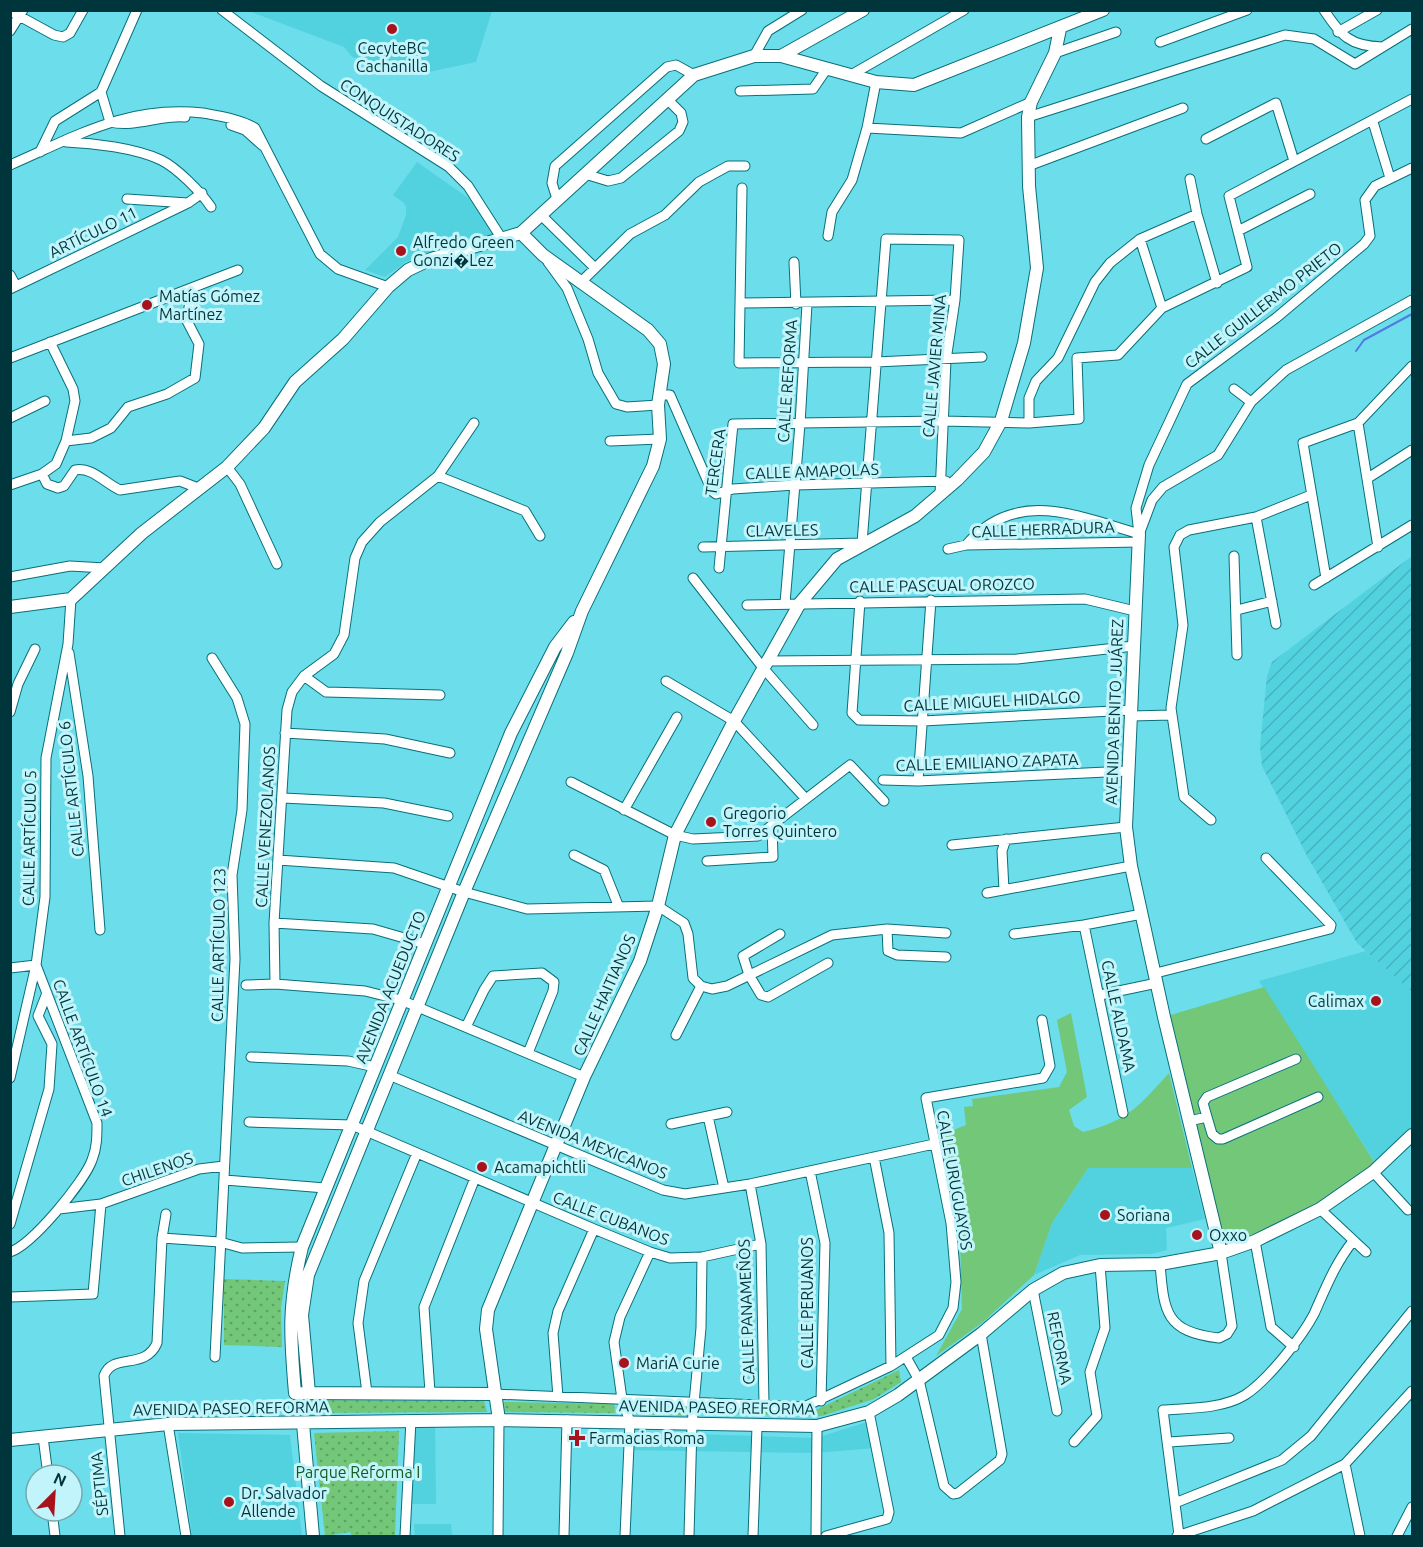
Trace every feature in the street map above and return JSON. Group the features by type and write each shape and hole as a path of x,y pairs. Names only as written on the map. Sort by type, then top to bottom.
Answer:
{"main road":[{"path":"782,56 863,10"},
{"path":"10,608 71,599 198,488 227,467 264,428 295,382 343,339 388,287 408,270 430,259 521,233 694,75 754,56 782,56 876,82 914,85 1103,10"},
{"name":"CALLE HAITIANOS","path":"500,1419 494,1394 486,1329 488,1310 585,1077 640,961 658,906 675,836 734,721 800,603 837,559 862,543 915,516 957,480 984,452 1001,421 1024,344 1037,268 1028,166 1028,117 1031,102 1055,53 1060,29"},
{"name":"AVENIDA ACUEDUCTO","path":"309,1393 302,1315 308,1275 416,1006 567,653 582,611 653,466 660,439 659,400 664,364 660,344 648,330 543,255 521,233"},
{"name":"AVENIDA BENITO JUÁREZ","path":"1139,538 1126,826 1131,866 1221,1252"},
{"name":"AVENIDA ACUEDUCTO","path":"295,1393 289,1325 292,1284 302,1247 511,734 555,647 582,611"},
{"name":"AVENIDA PASEO REFORMA","path":"10,1440 168,1424 303,1424 500,1419 817,1426 869,1412 919,1380 981,1334 1033,1290 1063,1273 1100,1265 1160,1264 1221,1252 1255,1240 1320,1209 1374,1172 1413,1135"},
{"name":"AVENIDA PASEO REFORMA","path":"295,1393 494,1394"},
{"path":"303,1424 313,1536"}],"street":[{"path":"10,31 17,12 54,35 63,37 70,33 83,10"},
{"path":"40,152 55,121 101,92 137,10"},
{"name":"CONQUISTADORES","path":"222,10 321,86 449,167 468,186 502,240"},
{"path":"754,56 768,31 802,10"},
{"path":"851,75 964,10"},
{"path":"1160,42 1247,10"},
{"path":"1324,10 1338,32 1359,46 1382,47"},
{"path":"1338,32 1377,10"},
{"path":"1028,117 1285,35 1314,39 1355,64 1413,29"},
{"path":"1055,53 1116,32"},
{"path":"557,199 552,183 555,166 668,67 676,65 694,75"},
{"path":"740,91 813,89 826,70"},
{"path":"828,236 832,212 852,180 867,128 876,82"},
{"path":"101,92 110,122"},
{"path":"585,174 608,181 621,178 679,131 683,123 681,113 667,99"},
{"path":"800,424 943,421 1029,423 1078,419 1077,358 1118,355 1162,308 1247,267 1229,196 1413,99"},
{"path":"867,128 961,133 1031,102"},
{"path":"1206,139 1276,103 1294,161"},
{"path":"1028,166 1183,108"},
{"path":"10,165 110,122 172,110 255,128 320,255 338,269 388,287"},
{"path":"1373,122 1390,178"},
{"path":"60,142 98,143 161,160 202,193 211,207"},
{"path":"580,282 630,234 665,215 699,182 729,166 745,166"},
{"name":"CALLE GUILLERMO PRIETO","path":"1139,538 1136,508 1149,465 1187,384 1276,318 1364,244 1370,236 1365,200 1375,186 1413,168"},
{"path":"1190,179 1197,214 1217,283"},
{"path":"742,188 739,363 876,362 982,357"},
{"name":"ARTÍCULO 11","path":"13,288 188,203 202,193"},
{"path":"1238,231 1310,194"},
{"name":"ARTÍCULO 11","path":"127,200 188,203"},
{"path":"1029,423 1029,398 1036,381 1058,358 1095,282 1110,263 1140,239 1197,214"},
{"path":"541,215 595,268"},
{"name":"CALLE JAVIER MINA","path":"882,301 886,239 959,240 955,300 946,360 940,495"},
{"path":"1140,239 1162,308"},
{"path":"543,255 567,288 598,373 616,404 627,407 659,400"},
{"path":"794,262 796,304"},
{"path":"10,358 238,270"},
{"path":"10,275 13,288"},
{"path":"66,441 91,438 111,428 128,408 167,394 195,378 199,344 187,321 192,288"},
{"path":"741,303 807,304 955,300"},
{"name":"AVENIDA BENITO JUÁREZ","path":"1139,538 1152,500 1163,487 1218,455 1251,402 1286,370 1413,300"},
{"path":"862,543 882,301"},
{"name":"CALLE REFORMA","path":"785,603 800,424 807,304"},
{"path":"10,484 42,474 61,458 66,441 75,401 73,389 50,342"},
{"path":"1326,578 1303,443 1358,423 1413,366"},
{"path":"1234,389 1251,402"},
{"name":"CALLE AMAPOLAS","path":"659,400 670,395 712,491 720,494 726,491 795,485 957,480"},
{"path":"10,418 45,401"},
{"name":"CALLE VENEZOLANOS","path":"275,984 274,923 285,733 287,710 292,692 304,676 333,654 344,635 355,558 362,542 380,522 438,476 474,423"},
{"path":"1358,423 1378,548"},
{"name":"TERCERA","path":"719,568 733,424 800,424"},
{"path":"610,441 660,439"},
{"path":"1368,478 1413,450"},
{"path":"227,467 240,484 277,564"},
{"path":"42,474 47,484 58,488 64,486 75,470 79,469 93,473 120,490 180,481 198,488"},
{"path":"438,476 525,511 540,536"},
{"path":"1211,820 1184,797 1172,715 1183,626 1174,548 1180,535 1189,530 1256,517 1311,495"},
{"path":"966,545 979,530 1022,510 1055,510 1139,538"},
{"path":"1256,517 1276,624"},
{"path":"1314,585 1413,525"},
{"name":"CALLE HERRADURA","path":"948,549 966,545 1139,538"},
{"name":"CLAVELES","path":"703,547 862,543"},
{"path":"1234,556 1237,655"},
{"path":"10,577 70,566 105,568"},
{"path":"693,578 813,725"},
{"name":"CALLE ARTÍCULO 5","path":"10,1078 36,965 45,897 46,758 68,644 71,599"},
{"name":"CALLE PASCUAL OROZCO","path":"747,604 861,600 1085,599 1135,611"},
{"path":"855,661 861,600"},
{"path":"918,782 931,600"},
{"path":"1236,610 1272,601"},
{"name":"CALLE ARTÍCULO 6","path":"68,644 88,776 100,930"},
{"path":"766,665 855,661 1017,659 1134,646"},
{"path":"10,712 18,684 34,650"},
{"name":"CALLE ARTÍCULO 123","path":"212,658 237,698 245,724 242,810 232,875 235,959 215,1357"},
{"name":"CALLE MIGUEL HIDALGO","path":"855,661 852,713 854,718 859,720 1131,713 1172,715"},
{"path":"304,676 326,692 440,694"},
{"path":"666,681 734,721 806,799"},
{"path":"624,810 677,717"},
{"path":"285,733 385,739 450,753"},
{"path":"571,782 675,836 693,839 758,836 850,765 884,801"},
{"name":"CALLE EMILIANO ZAPATA","path":"883,780 918,782 1128,771"},
{"path":"283,798 384,803 448,816"},
{"path":"952,845 1126,826"},
{"path":"707,861 770,858 774,853 772,827"},
{"path":"1004,890 1002,851 1006,839"},
{"path":"574,855 604,870 618,905"},
{"path":"1100,995 1330,929 1331,925 1266,858"},
{"path":"278,860 394,868 464,892 527,909 618,905 658,906 684,923 688,934 693,978 701,986 712,989 727,986 832,935 887,929 946,933"},
{"path":"987,893 1131,866"},
{"path":"1014,934 1084,925 1142,914"},
{"path":"274,923 373,929 425,944"},
{"name":"CALLE ALDAMA","path":"1084,925 1123,1113"},
{"path":"887,929 888,951 897,955 946,957"},
{"path":"780,934 743,956 748,975 761,995 768,997 828,963"},
{"path":"10,968 36,965"},
{"name":"CALLE ARTÍCULO 14","path":"10,1252 20,1249 59,1209 92,1162 97,1123 36,965"},
{"path":"466,1027 484,990 494,976 542,973 554,982 554,990 528,1053"},
{"path":"246,985 275,984 365,991 401,1000 585,1077"},
{"path":"676,1035 701,986"},
{"path":"10,1224 49,1089 53,1054 50,1037 41,1027 38,1017 47,993"},
{"name":"CALLE URUGUAYOS","path":"939,1335 953,1308 956,1282 951,1223 926,1098 1043,1078 1050,1065 1042,1020"},
{"path":"251,1057 348,1061 375,1067"},
{"path":"1296,1059 1207,1097 1203,1103 1212,1134 1218,1139 1223,1139 1318,1097"},
{"name":"AVENIDA MEXICANOS","path":"389,1075 663,1190 685,1194 750,1184 934,1144"},
{"path":"670,1124 727,1112"},
{"path":"708,1116 724,1188"},
{"path":"1189,1121 1207,1117"},
{"name":"CALLE CUBANOS","path":"249,1122 352,1125 533,1204 670,1258 702,1257 761,1244"},
{"path":"367,1393 358,1323 364,1281 417,1153"},
{"path":"874,1157 889,1233 891,1366"},
{"name":"CHILENOS","path":"59,1209 101,1204 199,1168 224,1166"},
{"name":"CALLE PERUANOS","path":"810,1171 825,1243 821,1401"},
{"path":"1374,1172 1408,1209"},
{"path":"430,1392 424,1307 475,1178"},
{"path":"225,1180 326,1188"},
{"name":"CALLE PANAMEÑOS","path":"750,1184 761,1244 764,1404"},
{"path":"10,1297 93,1294 101,1204"},
{"path":"1320,1209 1366,1252"},
{"path":"166,1214 162,1238 220,1242 242,1248 302,1247"},
{"path":"558,1397 553,1333 558,1311 594,1229"},
{"name":"SÉPTIMA","path":"120,1536 104,1376 106,1368 145,1358 153,1352 157,1343 162,1238"},
{"path":"1255,1240 1271,1326 1294,1347"},
{"path":"1353,1241 1329,1276 1313,1315 1294,1347 1245,1395 1211,1406 1163,1410 1178,1536 1253,1511 1345,1464 1413,1391"},
{"path":"626,1536 630,1422 622,1399 614,1342 621,1317 650,1252"},
{"path":"1160,1264 1164,1308 1175,1322 1190,1331 1219,1338 1227,1334 1232,1326 1221,1252"},
{"path":"689,1536 692,1425 701,1328 702,1257"},
{"path":"1074,1442 1097,1416 1090,1372 1105,1328 1100,1265"},
{"name":"REFORMA","path":"1033,1290 1057,1411"},
{"path":"1175,1503 1282,1460 1311,1436 1413,1311"},
{"path":"906,1357 919,1380 944,1486 953,1494 958,1493 1000,1460 1002,1454 981,1334"},
{"name":"AVENIDA PASEO REFORMA","path":"494,1394 804,1407 821,1401 891,1366 939,1335"},
{"path":"826,1536 887,1519 889,1512 869,1412"},
{"path":"498,1536 500,1419"},
{"path":"405,1536 411,1420"},
{"path":"564,1536 567,1420"},
{"path":"168,1424 186,1536"},
{"path":"753,1536 757,1426"},
{"path":"816,1536 817,1426"},
{"path":"43,1437 46,1463"},
{"path":"1168,1442 1229,1438"},
{"path":"1345,1464 1360,1536"},
{"path":"1397,1536 1413,1507"}],"shaded area":[{"name":"CecyteBC Cachanilla","path":"249,11 492,11 476,62 419,74 352,57 344,47"},
{"path":"417,162 474,202 494,235 473,237 444,246 406,262 385,277 365,270 398,237 406,215 406,207 393,195"},
{"path":"1412,556 1412,992 1357,943 1307,856 1262,766 1260,746 1267,676 1272,662"},
{"path":"1366,951 1412,992 1412,1126 1376,1164 1259,981"},
{"path":"1088,1168 1192,1168 1205,1219 1166,1228 1167,1250 1151,1254 1080,1255 1034,1275 1052,1223"},
{"path":"411,1420 435,1420 436,1504 407,1504"},
{"path":"870,1421 875,1448 815,1453 626,1450 628,1432 816,1438"},
{"path":"178,1433 290,1435 302,1536 192,1536"},
{"path":"414,1524 451,1524 452,1536 415,1536"}],"green space":[{"path":"1264,987 1378,1168 1320,1209 1221,1253 1164,1017"},
{"path":"1071,1013 1087,1097 1069,1110 1074,1126 1083,1132 1122,1117 1132,1111 1169,1073 1192,1168 1088,1168 1052,1223 1034,1275 983,1322 936,1356 962,1309 960,1239 941,1135 966,1125 964,1107 973,1106 972,1099 1059,1087 1067,1072 1057,1020"},
{"path":"224,1279 285,1281 281,1308 282,1347 224,1345"},
{"path":"899,1370 901,1382 874,1399 822,1416 705,1413 708,1408 818,1409"},
{"path":"298,1400 484,1401 487,1412 293,1413 292,1405"},
{"path":"504,1402 614,1404 615,1413 505,1412"},
{"path":"630,1408 692,1408 688,1416 635,1414"},
{"name":"Parque Reforma I","path":"399,1431 395,1536 352,1536 350,1532 325,1536 314,1433"}],"waterway":[{"path":"1356,351 1364,340 1412,314"}],"place":[{"name":"CecyteBC Cachanilla","path":"392,29"},
{"name":"Alfredo Green Gonzi�Lez","path":"401,251"},
{"name":"Matías Gómez Martínez","path":"147,305"},
{"name":"Gregorio Torres Quintero","path":"711,822"},
{"name":"Calimax","path":"1376,1001"},
{"name":"Acamapichtli","path":"482,1167"},
{"name":"Soriana","path":"1105,1215"},
{"name":"Oxxo","path":"1197,1235"},
{"name":"MariA Curie","path":"624,1363"},
{"name":"Farmacias Roma","path":"577,1438"},
{"name":"Dr. Salvador Allende","path":"229,1502"}]}
